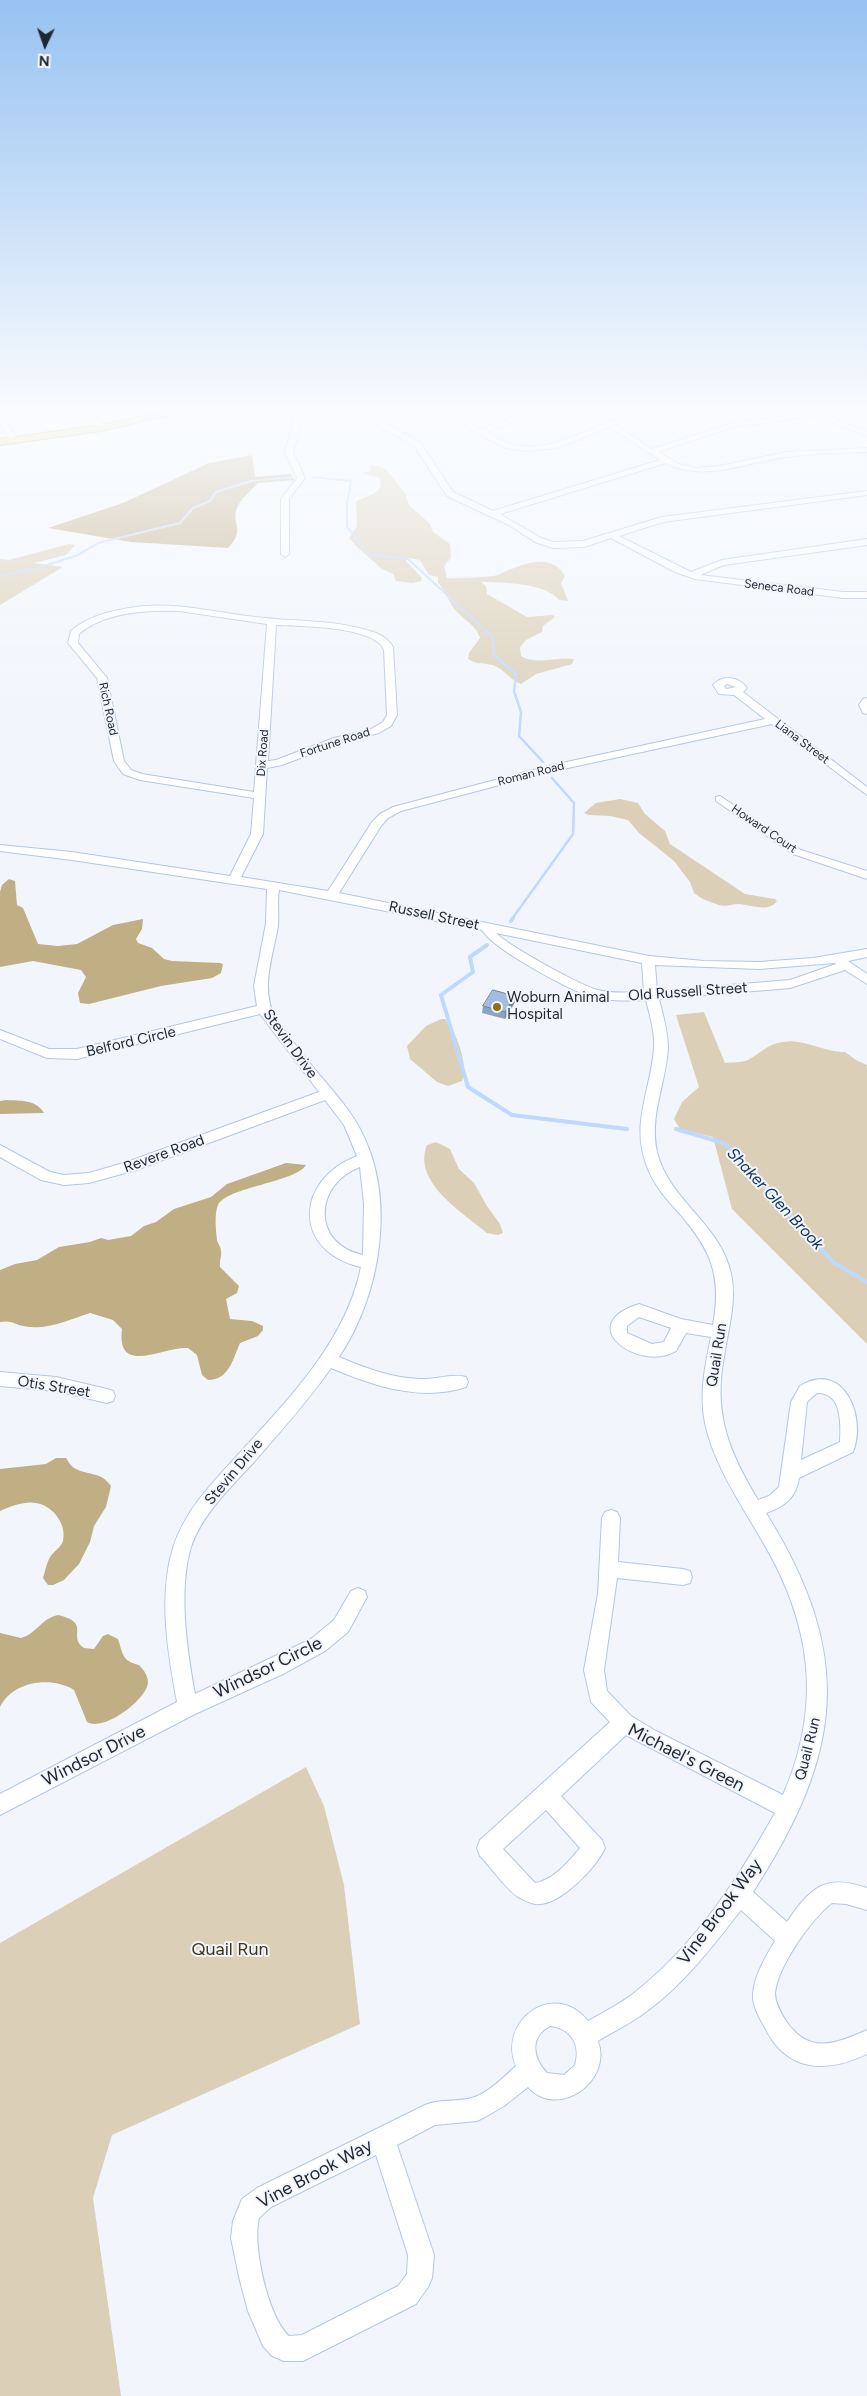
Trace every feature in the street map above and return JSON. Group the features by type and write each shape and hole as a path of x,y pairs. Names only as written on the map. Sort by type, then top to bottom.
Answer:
{"street":[{"path":"285,519 285,554"},
{"path":"502,519 538,540 549,544 578,545 671,519"},
{"name":"Seneca Road","path":"611,535 691,575 713,580 843,595 867,595"},
{"path":"691,575 722,563 867,542"},
{"name":"Rich Road","path":"260,796 146,778 124,770 118,761 102,678 75,645 72,638 76,631 88,623 149,608 168,608 272,621"},
{"name":"Dix Road","path":"234,880 256,837 272,621"},
{"name":"Fortune Road","path":"262,765 278,763 338,740 375,731 385,725 392,717 389,650 384,641 361,632 272,621"},
{"name":"Liana Street","path":"736,692 867,792"},
{"name":"Roman Road","path":"332,895 376,824 384,816 397,809 555,767 773,721"},
{"name":"Howard Court","path":"720,799 797,852 867,875"},
{"name":"Russell Street","path":"0,848 64,855 332,895 650,960 705,966 742,966 842,962 867,953"},
{"name":"Stevin Drive","path":"188,1707 178,1647 177,1584 183,1544 196,1521 218,1491 329,1360 358,1312 370,1264 372,1208 365,1159 354,1130 264,1009 260,994 261,976 272,926 271,898 274,886"},
{"name":"Old Russell Street","path":"487,927 492,936 498,941 577,987 611,996 650,996 790,984 842,962"},
{"name":"Quail Run","path":"650,960 647,977 650,996 659,1024 661,1046 648,1111 649,1151 657,1176 705,1233 721,1263 726,1296 710,1382 713,1422 723,1455 795,1584 817,1658 817,1715 805,1766 788,1808"},
{"path":"842,962 867,980"},
{"name":"Belford Circle","path":"0,1034 47,1053 77,1054 264,1009"},
{"name":"Revere Road","path":"0,1150 46,1176 64,1180 89,1178 131,1166 328,1094"},
{"path":"365,1159 345,1166 334,1174 321,1193 316,1218 325,1238 337,1251 370,1264"},
{"path":"680,1325 719,1332"},
{"path":"329,1360 370,1376 408,1387 432,1387 460,1382"},
{"name":"Otis Street","path":"0,1379 50,1383 107,1396"},
{"path":"754,1510 782,1498 789,1489 799,1402 803,1392 807,1388 817,1387 834,1390 843,1400 850,1435 849,1443 843,1449 791,1473"},
{"path":"610,1518 609,1569 603,1620 594,1670 595,1684 603,1701 624,1723"},
{"path":"609,1569 683,1576"},
{"name":"Windsor Circle","path":"188,1707 276,1667 327,1640 341,1626 358,1597"},
{"name":"Windsor Drive","path":"0,1805 188,1707"},
{"name":"Michael's Green","path":"547,1796 594,1848 558,1884 546,1893 534,1894 526,1890 488,1848 547,1796 624,1723 700,1765 788,1808"},
{"name":"Vine Brook Way","path":"585,2036 646,1998 675,1971 715,1925 738,1893 772,1842 788,1808"},
{"path":"738,1893 788,1938"},
{"path":"867,1899 843,1893 826,1894 814,1905 788,1938 764,1988 766,2007 777,2028 795,2047 805,2053 817,2056 839,2055 867,2042"},
{"path":"549,2014 565,2016 579,2026 585,2036 588,2060 582,2075 570,2085 564,2087 547,2086 535,2078 529,2071 525,2059 524,2041 531,2025 539,2018 549,2014"},
{"name":"Vine Brook Way","path":"383,2139 419,2248 421,2262 416,2284 401,2299 307,2347 294,2350 282,2347 268,2332 246,2251 245,2225 249,2211 257,2202 433,2113 477,2109 496,2098 529,2071"}],"green space":[{"path":"357,519 424,519 430,524 433,532 450,544 451,558 444,566 447,578 495,576 533,562 551,564 559,568 565,576 561,583 568,601 559,600 553,594 534,587 511,583 481,582 486,586 487,594 527,617 553,615 555,617 543,626 542,632 526,640 520,647 521,656 540,661 574,659 572,664 536,674 521,684 495,666 468,659 469,653 480,638 474,627 453,607 438,583 438,577 429,575 420,560 408,558 406,561 422,578 421,581 412,583 396,581 393,574 382,569 349,538 357,526"},
{"path":"69,544 75,545 66,555 34,563 63,567 0,605 0,559 9,560"},
{"path":"620,799 638,803 645,814 665,831 670,844 745,894 775,899 777,901 769,907 760,907 739,904 722,906 706,900 694,893 690,882 674,861 639,833 628,820 584,813 596,803"},
{"path":"704,1012 725,1063 746,1061 773,1045 791,1041 837,1052 845,1052 867,1065 867,1344 732,1209 713,1137 680,1129 674,1119 682,1102 699,1087 676,1015"},
{"path":"445,1019 457,1040 464,1066 462,1081 448,1086 437,1082 410,1059 407,1046 426,1026"},
{"path":"436,1142 450,1149 459,1169 474,1183 500,1224 503,1233 498,1235 487,1233 453,1206 433,1184 424,1159 427,1145"},
{"name":"Quail Run","path":"306,1767 324,1806 344,1885 360,2024 112,2135 93,2198 121,2396 0,2396 0,1943"}],"shaded area":[{"path":"76,519 236,519 237,532 228,548 131,542 48,528"},
{"path":"9,879 15,881 17,905 23,908 38,944 58,946 77,944 113,925 143,919 142,929 136,939 138,943 152,948 164,959 172,961 223,964 221,973 212,978 161,986 89,1004 80,1003 78,993 86,977 81,970 33,961 0,967 0,892 2,885"},
{"path":"0,1101 32,1103 41,1108 44,1113 0,1114"},
{"path":"286,1163 306,1165 300,1171 289,1176 234,1194 224,1199 218,1205 216,1222 217,1240 221,1248 220,1267 239,1286 237,1293 226,1299 230,1319 252,1321 263,1326 263,1330 258,1336 240,1343 229,1368 221,1376 208,1380 202,1375 197,1355 188,1348 134,1356 126,1352 122,1344 122,1329 113,1320 90,1313 57,1324 40,1327 23,1326 7,1321 0,1322 0,1270 15,1264 37,1260 59,1247 90,1242 101,1238 108,1240 131,1236 144,1226 156,1222 174,1209 211,1197 227,1184"},
{"path":"56,1458 66,1458 74,1468 99,1476 111,1486 106,1507 94,1526 90,1542 79,1564 64,1580 48,1585 43,1578 49,1559 63,1541 64,1534 61,1524 50,1509 37,1503 22,1503 0,1511 0,1469 46,1464"},
{"path":"58,1615 74,1622 77,1626 79,1643 84,1648 94,1649 103,1636 108,1634 118,1639 126,1659 139,1665 144,1671 148,1680 146,1690 123,1713 113,1719 103,1723 94,1724 87,1722 74,1690 55,1683 44,1682 23,1687 14,1691 0,1707 0,1633 21,1638 31,1633 48,1619"}],"building":[{"path":"493,990 515,996 505,1012 483,1006"}],"waterway":[{"name":"Shaker Glen Brook","path":"0,576 35,569 78,555 98,543 180,523 184,519"},
{"name":"Shaker Glen Brook","path":"347,519 347,527 370,555 408,559 486,631"},
{"name":"Shaker Glen Brook","path":"485,630 493,637 494,655 516,674 514,691 521,712 519,736 543,762"},
{"name":"Shaker Glen Brook","path":"512,919 573,834 574,803 552,778"},
{"name":"Shaker Glen Brook","path":"487,945 470,957 473,972 441,995 468,1087 512,1115 627,1129"},
{"name":"Shaker Glen Brook","path":"676,1129 724,1143 834,1263 867,1282"}],"place":[{"name":"Woburn Animal Hospital","path":"497,1007"}]}
